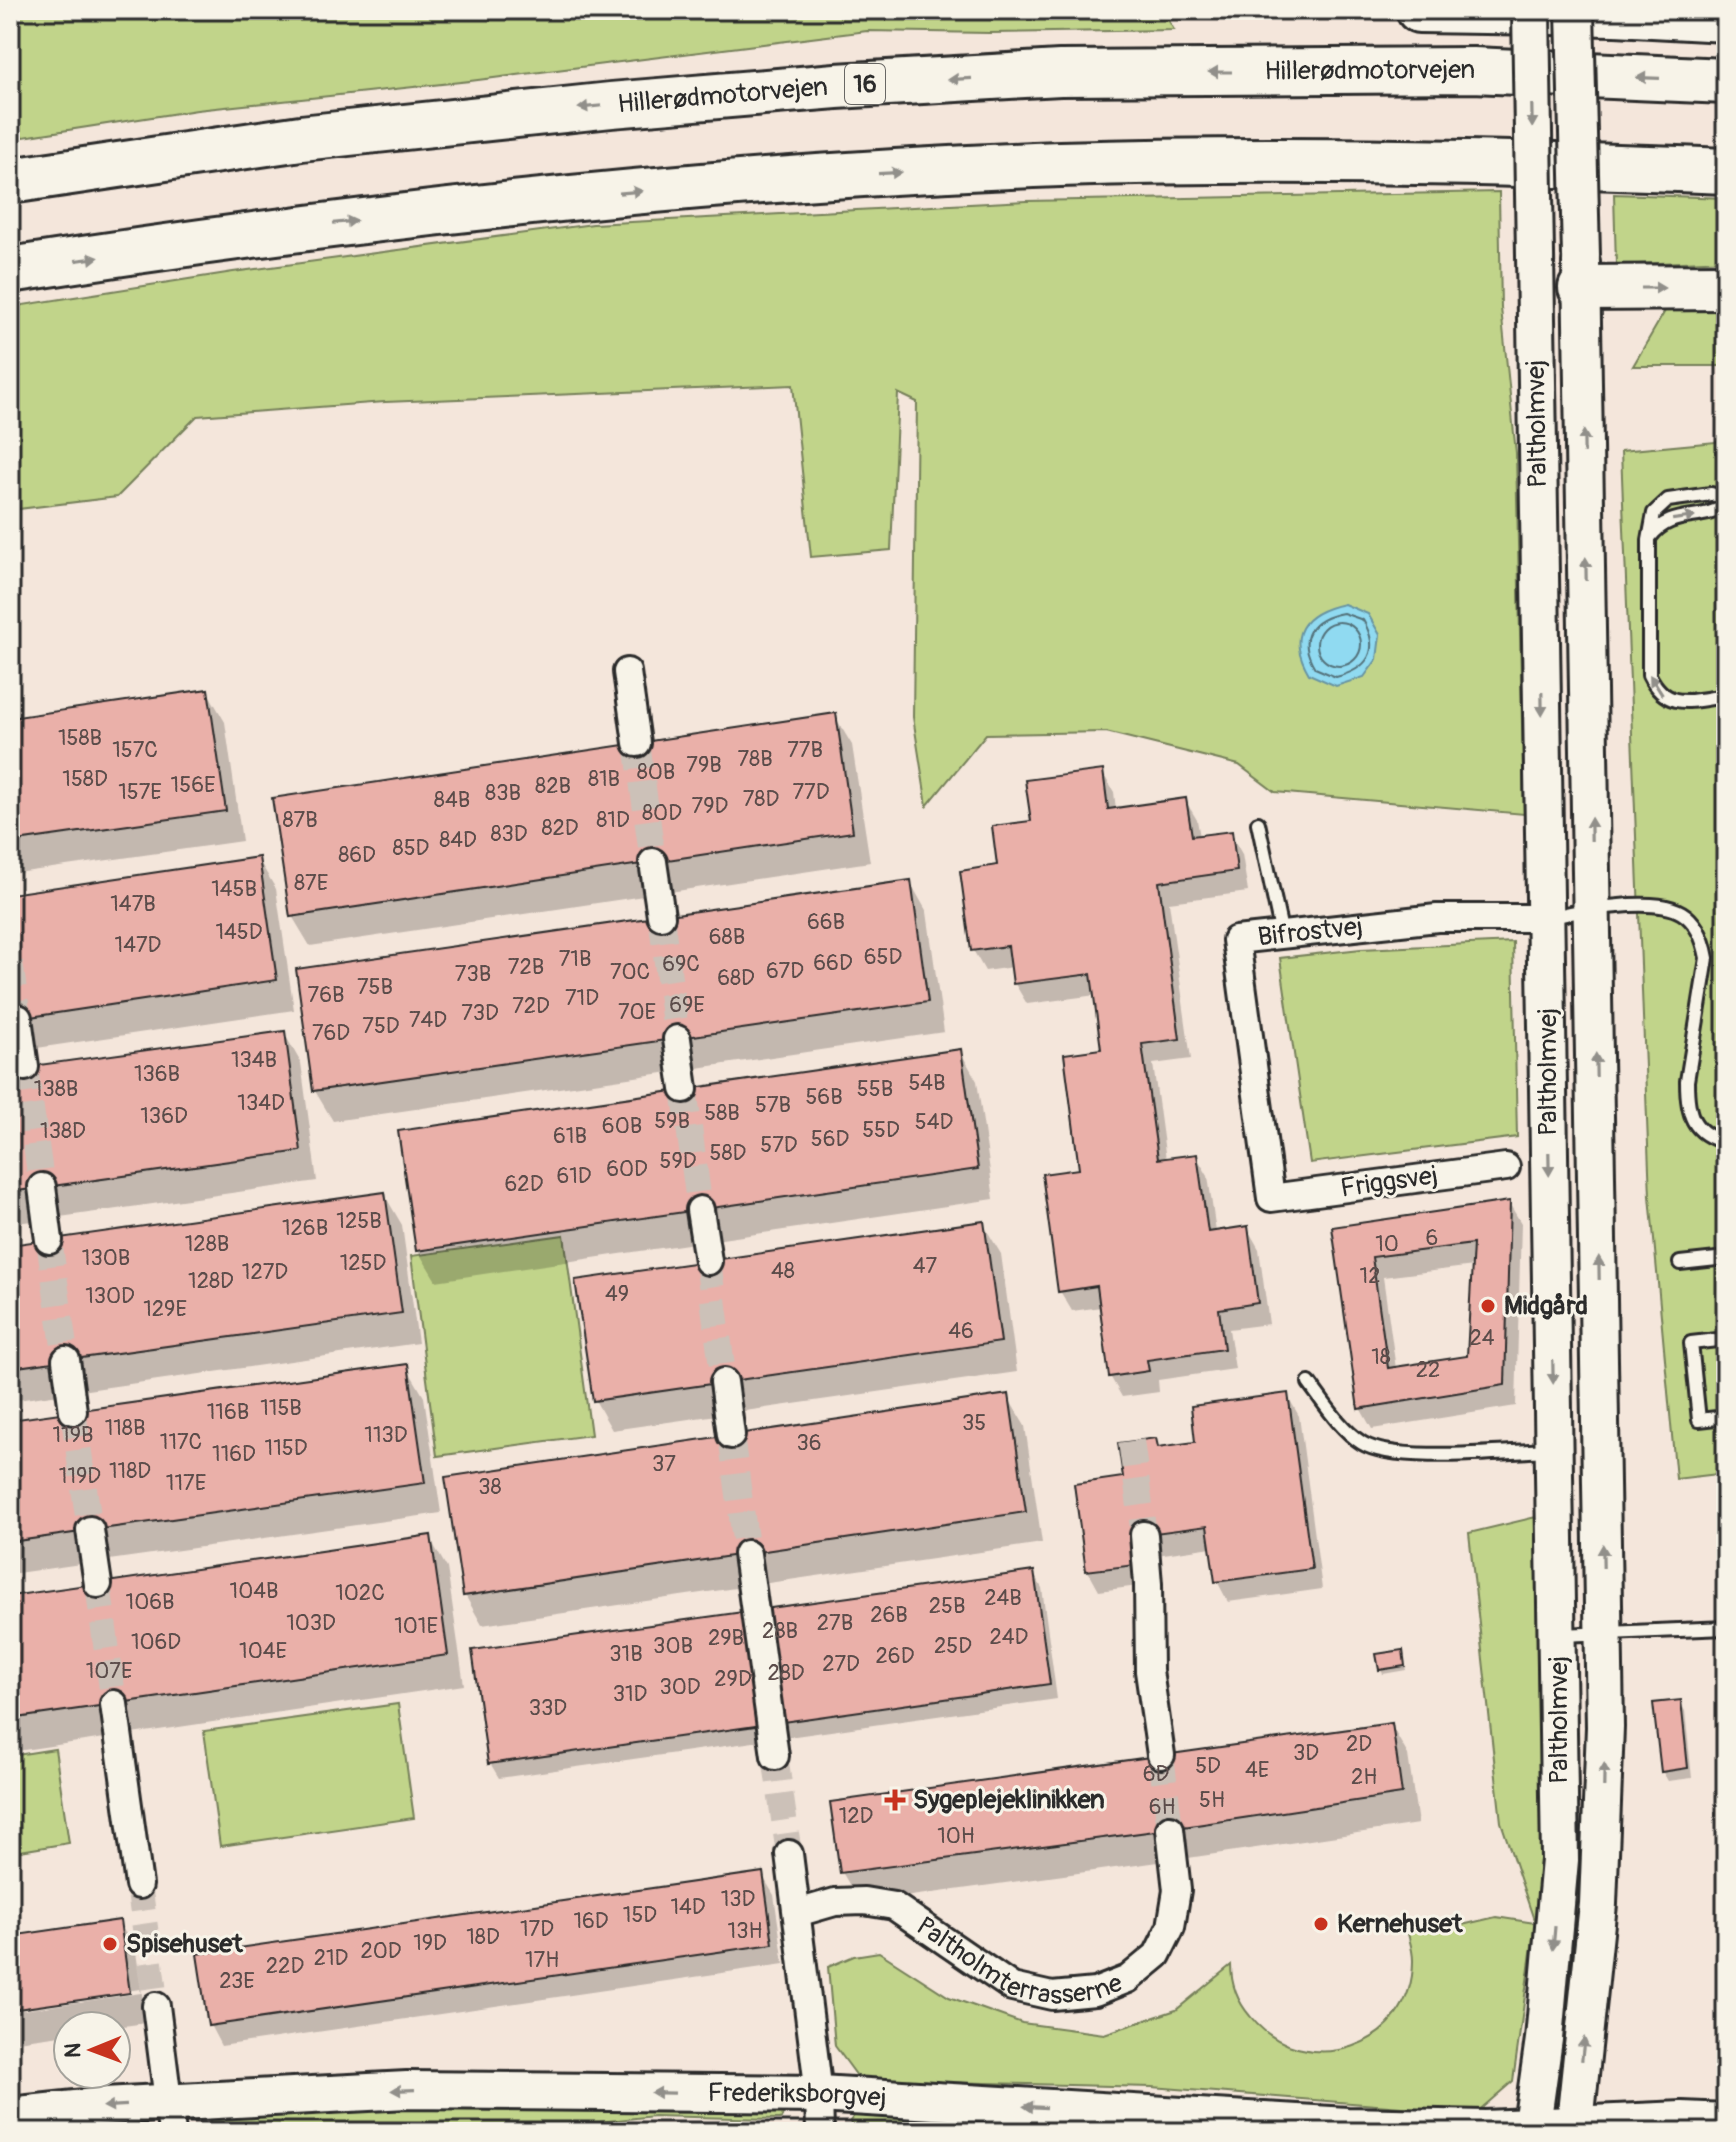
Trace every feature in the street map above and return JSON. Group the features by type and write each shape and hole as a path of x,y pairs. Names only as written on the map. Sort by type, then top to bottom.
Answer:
{"highway":[{"path":"1419,10 1616,13 1726,19"},
{"name":"Hillerødmotorvejen","path":"10,181 316,137 611,105 852,85 1060,73 1457,70 1726,81"},
{"path":"10,270 305,226 624,192 841,175 1062,164 1477,161 1726,171"},
{"path":"1581,272 1726,287"}],"street":[{"name":"Paltholmvej","path":"1531,10 1560,1860 1544,2039 1532,2130"},
{"name":"Paltholmvej","path":"1574,2129 1598,1904 1604,1775 1593,907 1575,10"},
{"path":"1535,271 1581,272"},
{"path":"627,672 637,743"},
{"path":"653,862 661,916"},
{"name":"Bifrostvej","path":"1271,1198 1236,940 1437,918 1547,918"},
{"path":"18,1018 25,1067"},
{"path":"677,1039 684,1089"},
{"name":"Friggsvej","path":"1271,1198 1506,1167"},
{"path":"42,1187 49,1240"},
{"path":"700,1210 708,1261"},
{"path":"66,1360 73,1411"},
{"path":"724,1382 731,1435"},
{"path":"90,1530 98,1584"},
{"path":"1144,1535 1149,1671 1161,1755"},
{"path":"747,1554 775,1756"},
{"path":"114,1704 139,1885"},
{"name":"Paltholmterrasserne","path":"797,1913 835,1902 864,1901 894,1906 1012,1987 1052,1996 1095,1992 1128,1979 1157,1955 1171,1927 1177,1890 1170,1829"},
{"path":"789,1854 819,2094 820,2132"},
{"path":"156,2006 170,2118"},
{"name":"Frederiksborgvej","path":"10,2116 104,2106 170,2118 407,2090 819,2094 1347,2126 1532,2130 1682,2120 1726,2122"}],"lane":[{"path":"1726,498 1711,494 1668,500 1654,513 1649,540 1649,675 1655,688 1666,699 1680,702 1726,696"},
{"path":"1649,540 1658,527 1670,520 1713,513 1726,506"},
{"path":"1258,823 1282,935"},
{"path":"1547,918 1593,907 1670,906 1686,915 1697,927 1707,958 1687,1096 1692,1119 1698,1127 1705,1135 1726,1142"},
{"path":"1680,1263 1726,1258"},
{"path":"1726,1339 1691,1343 1699,1420 1726,1417"},
{"path":"1309,1383 1340,1423 1361,1442 1381,1452 1555,1450"},
{"path":"1558,1635 1726,1628"}],"green space":[{"path":"10,10 1163,10 1174,30 867,31 470,81 197,110 10,139"},
{"path":"1499,192 1501,308 1516,453 1524,814 1275,792 1239,765 1106,732 986,734 927,806 913,717 917,402 898,393 891,550 811,557 793,385 385,402 197,416 117,497 10,510 10,307 233,272 593,224 1026,201"},
{"path":"1614,194 1726,198 1726,260 1616,265"},
{"path":"1726,308 1726,366 1633,366 1665,311"},
{"path":"1726,441 1726,1473 1676,1479 1650,1196 1621,451"},
{"path":"1513,942 1517,1137 1310,1163 1280,958 1361,949"},
{"path":"564,1235 591,1435 437,1456 411,1256"},
{"path":"1540,1516 1547,1773 1535,1924 1513,2081 1476,2113 1152,2087 860,2080 835,2046 828,1967 854,1956 879,1952 949,1997 1022,2023 1104,2034 1176,2010 1231,1965 1234,1986 1242,2005 1273,2037 1298,2048 1326,2051 1352,2046 1376,2034 1396,2015 1408,1990 1413,1960 1407,1929 1462,1925 1496,1917 1535,1923 1501,1822 1469,1533"},
{"path":"398,1704 414,1818 220,1846 204,1731"},
{"path":"55,1749 69,1843 14,1852 10,1825 10,1756"},
{"path":"444,2108 783,2114 781,2119 654,2116 526,2130 207,2130 213,2118"},
{"path":"860,2114 1129,2132 853,2132 850,2121"},
{"path":"138,2123 136,2131 44,2132"}],"water":[{"path":"1344,604 1368,614 1380,635 1377,659 1364,677 1336,686 1309,674 1302,660 1299,637 1308,620 1329,608"}],"building":[{"path":"208,689 226,811 10,842 10,718"},
{"path":"836,713 853,832 290,917 272,798"},
{"path":"1103,770 1108,809 1186,798 1192,836 1232,831 1237,871 1159,882 1180,1039 1142,1044 1158,1159 1197,1154 1208,1232 1248,1226 1258,1303 1219,1309 1224,1349 1147,1360 1149,1371 1109,1377 1097,1286 1058,1292 1042,1174 1079,1169 1064,1054 1101,1049 1091,974 1013,984 1008,946 971,951 960,871 997,865 992,826 1031,821 1025,780"},
{"path":"259,857 277,980 10,1020 10,894"},
{"path":"911,880 928,1002 313,1091 296,969"},
{"path":"285,1031 301,1151 10,1192 10,1069"},
{"path":"961,1049 978,1169 416,1251 398,1131"},
{"path":"385,1192 402,1313 10,1368 10,1245"},
{"name":"Midgård","path":"1510,1201 1505,1385 1358,1409 1332,1227","holes":["1473,1244 1467,1356 1388,1368 1372,1257"]},
{"path":"984,1221 1001,1342 593,1401 575,1280"},
{"path":"408,1364 425,1483 10,1542 10,1420"},
{"path":"1288,1393 1312,1569 1215,1582 1207,1526 1132,1536 1136,1565 1086,1571 1074,1484 1123,1477 1118,1443 1156,1438 1158,1447 1195,1442 1191,1406"},
{"path":"1009,1394 1026,1512 463,1596 445,1477"},
{"path":"431,1535 448,1655 10,1719 10,1596"},
{"path":"1034,1571 1050,1684 488,1764 472,1650"},
{"path":"1403,1650 1405,1666 1379,1670 1376,1654"},
{"path":"1681,1700 1688,1768 1661,1772 1653,1703"},
{"path":"1392,1723 1402,1794 840,1873 830,1802"},
{"path":"763,1872 773,1944 208,2026 197,1954"},
{"path":"120,1920 130,1993 10,2010 10,1936"}],"tunnel":[{"path":"637,743 653,862"},
{"path":"661,916 677,1039"},
{"path":"10,962 18,1018"},
{"path":"25,1067 42,1187"},
{"path":"684,1089 700,1210"},
{"path":"49,1240 66,1360"},
{"path":"708,1261 724,1382"},
{"path":"73,1411 90,1530"},
{"path":"731,1435 747,1554"},
{"path":"1131,1441 1144,1535"},
{"path":"98,1584 114,1704"},
{"path":"1161,1755 1170,1829"},
{"path":"775,1756 789,1854"},
{"path":"139,1885 156,2006"}],"place":[{"name":"Midgård","path":"1488,1306"},
{"name":"Sygeplejeklinikken","path":"895,1800"},
{"name":"Kernehuset","path":"1321,1924"},
{"name":"Spisehuset","path":"110,1944"}]}
